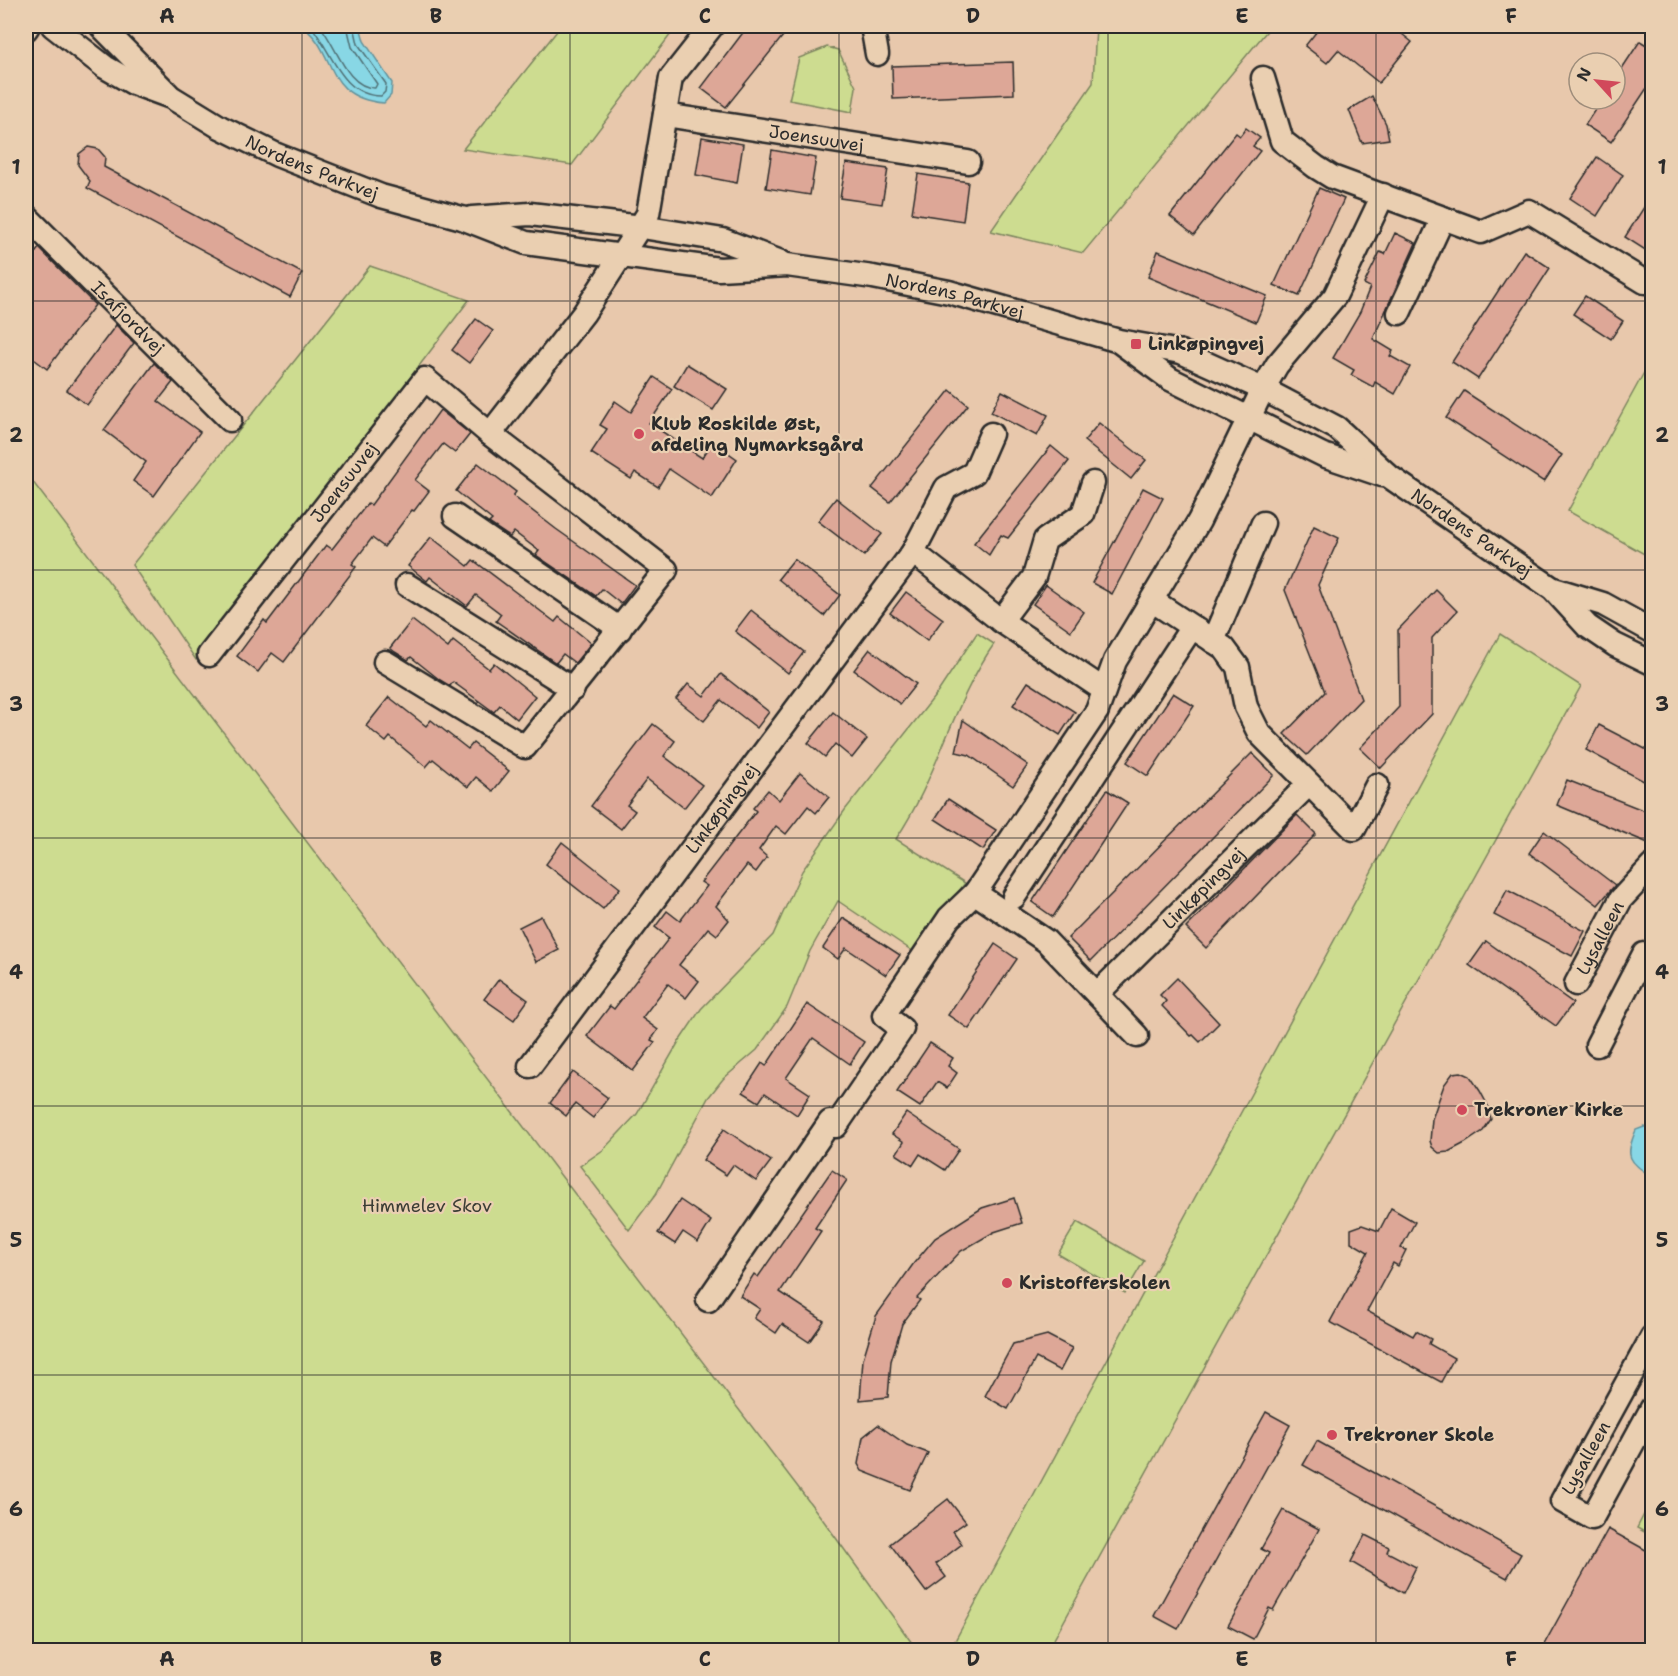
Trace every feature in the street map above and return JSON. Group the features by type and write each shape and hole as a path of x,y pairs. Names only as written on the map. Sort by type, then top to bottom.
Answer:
{"street":[{"name":"Nordens Parkvej","path":"53,26 105,67 133,83 171,97 220,127 288,160 381,196 462,218 526,243 719,269 787,265 873,277 950,292 1119,341 1181,352 1263,389 1337,428 1389,477 1553,589 1587,626 1615,645 1653,663"},
{"name":"Nordens Parkvej","path":"101,26 171,97"},
{"path":"490,434 584,313 619,257 642,227 648,214 671,78 712,26"},
{"path":"872,26 877,54"},
{"path":"1263,78 1282,141 1332,177 1481,232 1529,211 1645,282"},
{"name":"Joensuuvej","path":"665,115 968,162"},
{"path":"708,1300 830,1122 836,1126 902,1029 884,1015 949,918 975,893 1097,711 1115,661 1154,601 1199,521 1248,416 1277,365 1335,296 1383,195"},
{"name":"Nordens Parkvej","path":"462,218 530,214 642,227 723,240 787,265"},
{"name":"Isafjordvej","path":"26,216 230,420"},
{"path":"1399,314 1443,218"},
{"name":"Nordens Parkvej","path":"1119,341 1170,379 1323,455 1389,477"},
{"name":"Joensuuvej","path":"209,655 424,379 490,434 666,570 525,747 385,662"},
{"name":"Linkøpingvej","path":"530,1066 913,552 946,488 974,473 991,434"},
{"path":"1001,621 1034,577 1046,540 1083,514 1094,483"},
{"path":"455,516 620,629"},
{"path":"1213,641 1263,523"},
{"path":"913,552 1001,621 1104,690"},
{"path":"407,585 573,689"},
{"name":"Nordens Parkvej","path":"1553,589 1603,604 1653,631"},
{"path":"1154,601 1224,648 1238,667 1246,707 1259,733 1354,829 1377,785"},
{"path":"1014,897 1192,627"},
{"name":"Linkøpingvej","path":"1097,994 1309,784"},
{"name":"Lysalleen","path":"1576,984 1621,899 1653,866"},
{"path":"975,893 1046,941 1137,1036"},
{"path":"1597,1044 1644,954 1653,959"},
{"name":"Lysalleen","path":"1653,1337 1562,1501 1592,1518 1653,1408"}],"green space":[{"path":"561,26 677,26 572,165 463,149"},
{"path":"1096,26 1271,26 1083,253 991,231 1093,83"},
{"path":"827,47 838,50 856,87 852,112 789,100 799,58"},
{"path":"370,266 469,300 196,660 132,565"},
{"path":"1652,358 1652,543 1646,555 1568,511"},
{"name":"Himmelev Skov","path":"26,473 823,1520 917,1650 26,1650"},
{"path":"977,633 994,644 966,692 923,791 896,839 965,883 914,952 838,901 810,951 787,1007 757,1050 723,1079 708,1098 656,1194 629,1230 580,1166 603,1150 637,1114 678,1043 701,1009 773,935 802,871 845,810 938,692"},
{"path":"1500,634 1581,686 1048,1650 950,1650"},
{"path":"1077,1222 1144,1261 1125,1293 1058,1254"},
{"path":"1652,1499 1652,1536 1637,1528"}],"water":[{"path":"301,26 360,26 364,41 392,83 391,95 384,103 364,99 350,92 340,83 313,36"},
{"path":"1644,1127 1652,1128 1652,1177 1638,1167 1630,1153 1636,1130"}],"building":[{"path":"748,26 791,26 726,107 701,88"},
{"path":"1321,26 1392,26 1412,42 1379,83 1338,50 1327,63 1305,46"},
{"path":"1640,41 1653,49 1653,79 1611,142 1585,125 1594,111 1627,111 1627,61"},
{"path":"1013,62 1014,94 893,99 892,66"},
{"path":"1372,96 1386,124 1389,139 1362,143 1349,110"},
{"path":"1246,128 1260,138 1253,146 1260,151 1194,235 1170,216 1236,133 1240,136"},
{"path":"702,137 743,144 737,183 696,175"},
{"path":"88,147 98,149 105,157 104,167 302,273 290,297 87,188 90,181 78,165 79,154"},
{"path":"772,150 816,158 810,195 766,188"},
{"path":"1597,157 1623,175 1597,216 1570,198"},
{"path":"846,163 888,169 882,204 840,198"},
{"path":"918,174 968,182 963,221 912,213"},
{"path":"1319,188 1344,199 1299,296 1274,285"},
{"path":"1653,193 1653,255 1625,237"},
{"path":"1395,233 1416,243 1373,339 1393,351 1390,356 1410,367 1395,394 1375,382 1373,387 1351,375 1354,370 1333,358 1360,312 1370,287 1364,284 1380,252 1385,254"},
{"path":"39,248 95,305 47,369 26,353 26,265"},
{"path":"1158,251 1267,296 1256,322 1148,277"},
{"path":"1524,251 1550,268 1478,379 1452,362"},
{"path":"1585,296 1623,321 1611,339 1573,314"},
{"path":"476,319 493,331 469,363 452,350"},
{"path":"116,325 134,343 87,405 67,390"},
{"path":"154,363 173,382 158,401 200,432 154,496 133,481 146,462 104,430"},
{"path":"687,364 727,389 713,410 674,386"},
{"name":"Klub Roskilde Øst, afdeling Nymarksgård","path":"654,377 672,389 649,423 702,458 713,442 737,459 712,498 669,469 658,487 635,472 631,479 591,453 607,429 600,425 615,401 631,412"},
{"path":"950,390 968,405 890,502 872,488"},
{"path":"1002,391 1048,415 1037,436 991,412"},
{"path":"1464,391 1562,455 1544,482 1446,418"},
{"path":"440,410 470,434 455,453 443,444 415,480 429,491 414,511 412,510 384,547 372,538 352,564 356,567 284,662 272,653 258,672 237,656 264,620 267,623 326,545 332,549 368,503 371,505"},
{"path":"1099,423 1146,460 1131,479 1084,441"},
{"path":"1051,446 1069,461 1008,538 1001,535 989,555 974,543"},
{"path":"478,463 516,492 513,496 635,585 621,604 602,589 596,596 536,555 539,551 514,532 510,537 489,523 492,520 456,491"},
{"path":"1143,488 1163,498 1112,594 1092,583"},
{"path":"836,498 882,534 864,556 818,521"},
{"path":"1314,526 1339,538 1318,585 1361,699 1307,755 1284,734 1325,692 1285,590"},
{"path":"431,537 468,566 473,560 555,622 559,617 591,643 575,663 563,654 556,663 496,621 501,614 476,595 467,606 430,577 427,581 408,566"},
{"path":"794,559 840,595 824,616 778,579"},
{"path":"1046,585 1084,612 1071,631 1033,604"},
{"path":"1436,590 1457,611 1432,638 1432,714 1381,768 1360,748 1399,707 1398,630"},
{"path":"906,592 943,619 927,641 890,613"},
{"path":"751,610 804,652 788,673 735,631"},
{"path":"412,620 448,648 453,641 489,669 494,663 535,696 517,719 500,705 494,712 453,682 450,686 440,680 411,657 408,660 390,648"},
{"path":"870,649 916,684 900,704 854,670"},
{"path":"721,674 769,712 757,728 721,700 704,721 676,699 688,684 704,696"},
{"path":"1028,682 1075,712 1060,735 1013,705"},
{"path":"1173,693 1194,706 1148,776 1127,762"},
{"path":"389,697 426,726 431,720 468,749 473,743 509,771 493,791 476,777 468,787 433,759 426,767 390,737 386,742 366,726"},
{"path":"833,712 867,739 852,758 835,744 825,757 808,743"},
{"path":"963,720 1028,765 1013,786 969,755 956,752"},
{"path":"653,724 675,741 664,756 702,785 684,808 647,779 627,805 635,811 621,829 591,806"},
{"path":"1599,725 1653,753 1653,786 1586,750"},
{"path":"1252,753 1274,775 1091,961 1068,938"},
{"path":"800,773 829,797 816,813 808,806 786,834 776,826 759,850 767,857 756,872 747,865 716,906 729,920 717,935 708,928 679,965 699,981 686,998 668,984 642,1018 658,1030 651,1040 655,1042 633,1071 587,1036 610,1006 614,1009 669,938 655,927 667,911 680,921 707,886 701,882 756,811 753,808 768,790 779,800"},
{"path":"1567,780 1653,814 1653,845 1557,805"},
{"path":"1107,790 1128,803 1053,917 1032,902"},
{"path":"948,799 996,830 983,850 935,819"},
{"path":"1297,815 1316,834 1206,948 1186,928"},
{"path":"1544,831 1615,885 1598,905 1529,853"},
{"path":"562,842 620,888 603,909 546,864"},
{"path":"1507,890 1585,931 1572,956 1494,915"},
{"path":"541,916 559,950 536,962 519,927"},
{"path":"843,918 900,955 886,975 846,948 838,959 823,948"},
{"path":"1486,941 1573,1003 1556,1026 1469,965"},
{"path":"995,944 1017,959 969,1029 948,1015"},
{"path":"1177,978 1219,1023 1200,1042 1193,1035 1191,1036 1162,1006 1166,1001 1160,995"},
{"path":"499,979 528,1000 514,1020 484,999"},
{"path":"807,1004 864,1042 850,1064 813,1038 786,1078 810,1094 797,1115 765,1093 759,1102 743,1092 762,1063 766,1066"},
{"path":"930,1043 953,1058 948,1066 957,1073 947,1088 937,1082 920,1107 897,1092"},
{"path":"573,1072 608,1098 593,1118 575,1104 566,1116 550,1103"},
{"name":"Trekroner Kirke","path":"1461,1072 1470,1076 1480,1091 1488,1106 1491,1119 1483,1131 1465,1143 1448,1152 1439,1153 1432,1147 1430,1141 1432,1119 1444,1085 1453,1073"},
{"path":"906,1113 959,1149 945,1170 920,1154 913,1165 896,1154 904,1142 892,1134"},
{"path":"724,1129 771,1161 756,1181 733,1165 726,1175 703,1160"},
{"path":"832,1170 847,1180 815,1228 821,1231 780,1292 824,1321 809,1342 782,1324 776,1333 754,1318 760,1309 740,1296 754,1274 758,1277"},
{"path":"1014,1198 1022,1223 994,1232 961,1251 917,1298 920,1300 902,1324 891,1361 888,1397 860,1400 863,1359 876,1316 914,1263 935,1238 982,1208"},
{"path":"680,1200 711,1221 698,1242 683,1232 675,1244 658,1233"},
{"path":"1391,1208 1415,1222 1401,1248 1406,1250 1398,1266 1393,1263 1367,1311 1413,1336 1416,1331 1431,1339 1429,1344 1454,1358 1441,1382 1330,1322 1368,1252 1351,1242 1351,1229 1362,1225 1379,1231"},
{"path":"1047,1335 1072,1348 1060,1371 1036,1358 1008,1409 985,1396 1013,1344"},
{"path":"1266,1412 1290,1425 1178,1629 1154,1616"},
{"path":"878,1425 907,1445 928,1453 910,1490 862,1471 858,1464 863,1437"},
{"path":"1317,1441 1521,1554 1507,1578 1303,1465"},
{"path":"948,1499 966,1522 953,1531 962,1544 936,1564 946,1577 926,1592 890,1544"},
{"path":"1283,1510 1319,1529 1273,1610 1269,1608 1253,1639 1228,1626 1269,1553 1261,1549"},
{"path":"1608,1529 1653,1554 1653,1650 1541,1650"},
{"path":"1365,1535 1389,1547 1387,1552 1416,1567 1403,1593 1351,1562"}],"place":[{"name":"Linkøpingvej","path":"1136,344"},
{"name":"Klub Roskilde Øst, afdeling Nymarksgård","path":"639,434"},
{"name":"Trekroner Kirke","path":"1462,1110"},
{"name":"Kristofferskolen","path":"1007,1283"},
{"name":"Trekroner Skole","path":"1332,1435"}]}
